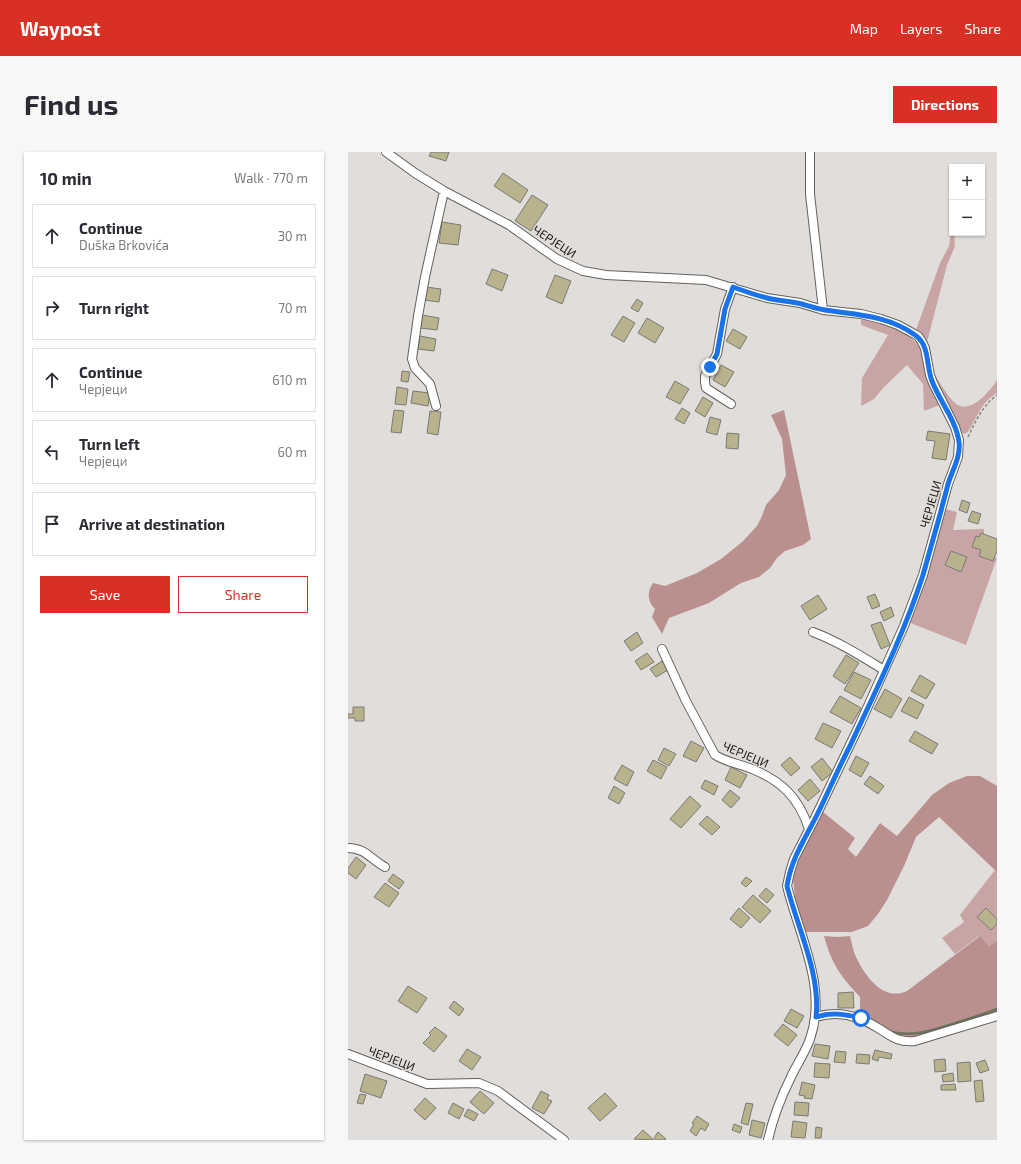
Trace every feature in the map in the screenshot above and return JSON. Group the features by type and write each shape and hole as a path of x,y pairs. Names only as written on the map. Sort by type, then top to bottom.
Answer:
{"street":[{"name":"ЧЕРЈЕЦИ","path":"386,152 409,170 444,191 499,219 557,259 583,271 606,275 706,280 766,298 800,303 823,310 861,314 898,325 918,336 925,348 930,375 949,414 959,440 960,446 958,457 948,484 923,575 904,626 794,859 790,872 787,886 811,968 817,1009 810,1038 804,1053 791,1076 772,1122 768,1140"},
{"path":"810,152 810,194 823,310"},
{"path":"436,406 430,384 415,368 412,359 423,285 444,191"},
{"path":"731,404 706,388 704,382 705,376 717,354 725,309 733,287"},
{"path":"813,632 851,650 884,670"},
{"name":"ЧЕРЈЕЦИ","path":"662,649 686,701 715,755 721,759 753,769 775,780 798,802 804,813 809,829"},
{"path":"348,848 365,851 380,865 385,867"},
{"path":"816,1017 827,1014 844,1014 861,1018 897,1040 907,1042 915,1041 997,1016"},
{"name":"ЧЕРЈЕЦИ","path":"348,1054 427,1084 479,1083 498,1091 564,1140"}],"path":[{"path":"967,438 987,404 997,396"}],"shaded area":[{"path":"950,236 954,236 955,246 947,265 927,342 916,330 940,263 949,246"},
{"path":"861,319 879,323 898,330 906,334 919,346 925,361 928,380 940,405 924,411 923,384 907,365 874,399 861,406 862,378 888,335 861,325"},
{"path":"933,372 949,397 961,406 973,404 985,396 997,380 997,393 983,406 968,432 964,434 960,431"},
{"path":"784,410 811,539 803,545 785,551 777,558 770,568 759,577 741,583 709,603 669,618 662,634 652,617 655,609 649,600 649,593 653,583 665,586 697,573 721,559 742,542 757,526 766,505 779,490 786,475 782,439 771,415"},
{"path":"945,509 957,512 953,530 984,529 984,556 997,558 966,645 908,622 919,594"},
{"path":"967,776 980,776 997,786 997,872 939,817 916,837 904,866 887,900 868,926 852,932 804,932 798,916 793,878 795,867 823,812 855,838 848,849 856,857 880,823 897,836 932,795 949,783"},
{"path":"995,870 997,872 997,940 989,948 979,936 955,954 942,938 964,922 960,915"},
{"path":"824,936 850,936 853,950 864,972 876,985 890,993 907,991 980,936 989,947 997,940 997,1019 916,1044 860,1019 860,997 838,969 830,955"}],"building":[{"path":"431,152 449,152 446,161 429,156"},
{"path":"503,173 528,190 520,203 494,186"},
{"path":"532,195 548,205 531,231 515,221"},
{"path":"442,222 461,225 458,245 439,243"},
{"path":"492,269 508,275 502,291 486,284"},
{"path":"555,275 571,281 562,304 546,297"},
{"path":"426,287 441,289 439,302 424,300"},
{"path":"637,299 643,303 638,312 631,308"},
{"path":"422,315 439,318 437,330 420,328"},
{"path":"623,316 635,323 624,342 611,335"},
{"path":"647,318 664,328 655,343 638,333"},
{"path":"733,329 747,337 740,349 726,341"},
{"path":"420,336 436,339 434,351 418,349"},
{"path":"721,365 734,372 725,387 713,380"},
{"path":"402,371 410,372 408,382 401,381"},
{"path":"675,381 689,389 680,404 666,397"},
{"path":"397,387 408,389 406,405 395,404"},
{"path":"413,391 430,393 428,406 411,403"},
{"path":"703,397 713,403 705,417 695,411"},
{"path":"682,408 690,413 684,424 675,419"},
{"path":"394,410 404,411 401,433 391,432"},
{"path":"430,411 441,412 438,435 427,433"},
{"path":"710,417 721,420 717,435 706,432"},
{"path":"928,431 950,434 946,460 932,458 935,441 926,440"},
{"path":"727,433 739,434 738,449 726,448"},
{"path":"962,500 970,503 967,513 959,510"},
{"path":"972,511 981,514 978,524 968,521"},
{"path":"981,533 997,539 997,551 993,561 979,556 981,550 972,547 976,536 979,537"},
{"path":"951,551 967,557 961,572 945,565"},
{"path":"875,594 880,606 872,609 867,597"},
{"path":"818,595 827,609 810,620 801,606"},
{"path":"891,607 894,616 884,621 880,612"},
{"path":"881,622 890,645 881,649 871,625"},
{"path":"637,632 643,643 631,651 624,641"},
{"path":"647,653 654,662 641,670 635,661"},
{"path":"846,655 859,663 845,684 833,676"},
{"path":"662,661 668,670 656,677 650,669"},
{"path":"854,672 871,680 861,699 844,690"},
{"path":"920,675 935,684 926,699 911,691"},
{"path":"885,689 902,699 891,718 874,709"},
{"path":"840,696 861,708 852,724 830,712"},
{"path":"909,697 924,705 917,719 901,711"},
{"path":"353,707 364,707 364,721 355,721 355,718 348,718 348,714 353,714"},
{"path":"823,723 841,731 832,748 815,739"},
{"path":"915,731 938,744 932,754 909,741"},
{"path":"691,741 704,748 696,762 683,756"},
{"path":"664,748 676,754 669,766 658,760"},
{"path":"856,756 869,763 861,777 849,770"},
{"path":"790,757 800,768 791,776 781,765"},
{"path":"822,758 833,772 822,781 811,767"},
{"path":"653,760 667,767 661,779 647,771"},
{"path":"622,765 634,772 627,786 614,779"},
{"path":"731,767 747,775 740,788 725,780"},
{"path":"870,776 884,786 878,794 864,784"},
{"path":"810,779 820,791 808,801 798,790"},
{"path":"705,780 718,786 714,795 701,788"},
{"path":"614,786 625,793 619,804 608,798"},
{"path":"730,790 740,798 731,808 722,800"},
{"path":"690,796 701,806 681,828 670,819"},
{"path":"707,816 720,827 712,835 699,824"},
{"path":"356,857 366,865 356,879 348,873 348,868"},
{"path":"393,874 404,882 399,889 388,881"},
{"path":"746,877 752,881 746,887 741,883"},
{"path":"385,883 399,893 389,907 374,897"},
{"path":"766,888 774,895 767,903 759,896"},
{"path":"753,895 771,911 760,923 742,907"},
{"path":"739,908 750,918 741,928 730,919"},
{"path":"986,908 997,919 997,924 991,930 977,917"},
{"path":"408,986 427,998 417,1013 398,1001"},
{"path":"853,992 854,1008 838,1008 838,993"},
{"path":"454,1001 464,1009 459,1016 449,1008"},
{"path":"791,1009 804,1016 797,1028 784,1021"},
{"path":"783,1024 797,1035 788,1046 774,1035"},
{"path":"435,1027 447,1036 434,1052 423,1043 431,1035 429,1033"},
{"path":"815,1044 830,1046 828,1059 812,1056"},
{"path":"467,1049 481,1057 472,1070 459,1061"},
{"path":"875,1050 892,1054 891,1059 879,1057 878,1061 872,1059"},
{"path":"836,1051 846,1052 845,1063 834,1062"},
{"path":"857,1054 870,1055 869,1064 856,1063"},
{"path":"945,1059 946,1071 935,1072 934,1060"},
{"path":"985,1060 989,1070 980,1073 976,1063"},
{"path":"970,1062 971,1081 958,1082 957,1063"},
{"path":"815,1063 830,1064 829,1078 814,1077"},
{"path":"953,1073 954,1081 943,1082 942,1075"},
{"path":"365,1074 387,1081 381,1098 360,1091"},
{"path":"982,1080 984,1101 976,1102 974,1081"},
{"path":"802,1082 815,1085 812,1099 804,1098 805,1096 799,1095"},
{"path":"955,1084 956,1090 941,1090 941,1085"},
{"path":"480,1091 494,1103 484,1114 470,1102"},
{"path":"541,1091 549,1095 547,1099 552,1101 544,1114 532,1108"},
{"path":"605,1093 617,1106 600,1121 588,1108"},
{"path":"360,1094 366,1095 363,1104 357,1103"},
{"path":"425,1098 436,1108 425,1120 414,1110"},
{"path":"795,1102 809,1103 808,1116 794,1115"},
{"path":"453,1103 464,1109 459,1119 448,1113"},
{"path":"746,1103 753,1104 748,1125 741,1123"},
{"path":"468,1109 478,1114 474,1121 464,1116"},
{"path":"697,1116 709,1124 705,1131 701,1128 696,1136 690,1131 694,1124 692,1123"},
{"path":"752,1120 765,1123 761,1138 749,1135"},
{"path":"793,1121 807,1123 805,1138 791,1137"},
{"path":"734,1124 742,1127 740,1133 732,1130"},
{"path":"816,1127 822,1128 821,1138 815,1138"},
{"path":"643,1130 654,1140 634,1139"},
{"path":"658,1132 666,1139 665,1140 656,1140 654,1138"}],"waterway":[{"path":"892,1032 901,1034 918,1033 936,1029 997,1009"}],"route":[{"path":"710,367 717,354 725,309 733,287 766,298 800,303 823,310 861,314 881,319 898,325 918,336 922,342 925,348 933,383 955,427 959,440 960,446 958,457 948,484 923,575 904,626 860,724 794,859 787,886 811,968 817,1009 816,1017 827,1014 844,1014 861,1018"}]}
